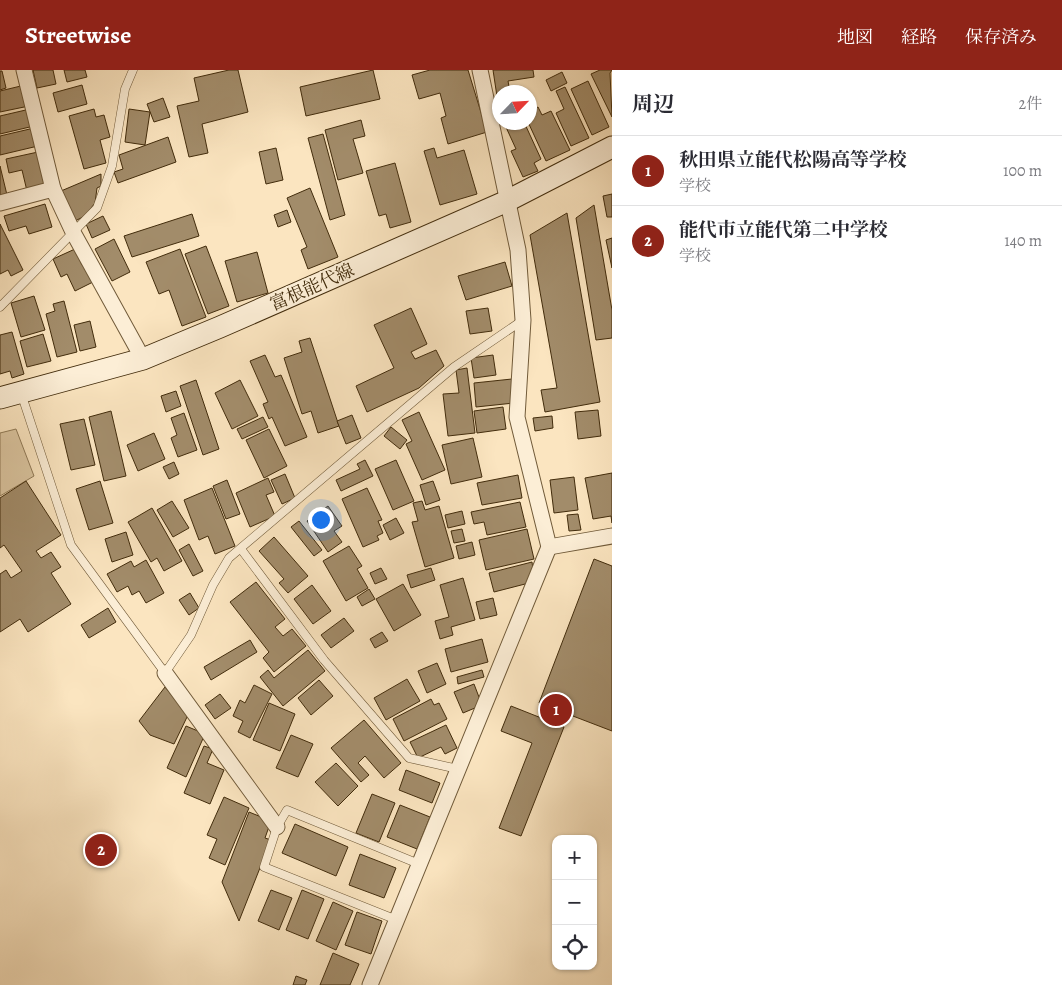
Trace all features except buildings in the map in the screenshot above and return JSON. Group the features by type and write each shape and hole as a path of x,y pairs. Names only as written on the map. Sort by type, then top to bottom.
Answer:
{"main road":[{"name":"富根能代線","path":"0,398 143,359 507,201 612,147"}],"street":[{"path":"24,70 53,189 74,234 143,359"},
{"path":"370,985 549,547 517,417 523,320 518,250 480,70"},
{"path":"0,203 53,189"},
{"path":"549,547 612,536"},
{"path":"165,674 277,827"}],"lane":[{"path":"0,307 74,234 97,208 112,166 125,88 133,70"},
{"path":"21,393 71,545 165,674 191,636 213,585 229,558 454,366 523,320"},
{"path":"241,549 324,660 409,758 458,769"},
{"path":"397,920 264,867 277,827 287,810 419,864"}],"shaded area":[{"path":"16,429 34,476 0,496 0,433"}],"place":[{"name":"秋田県立能代松陽高等学校","path":"556,710"},
{"name":"能代市立能代第二中学校","path":"101,850"}]}
